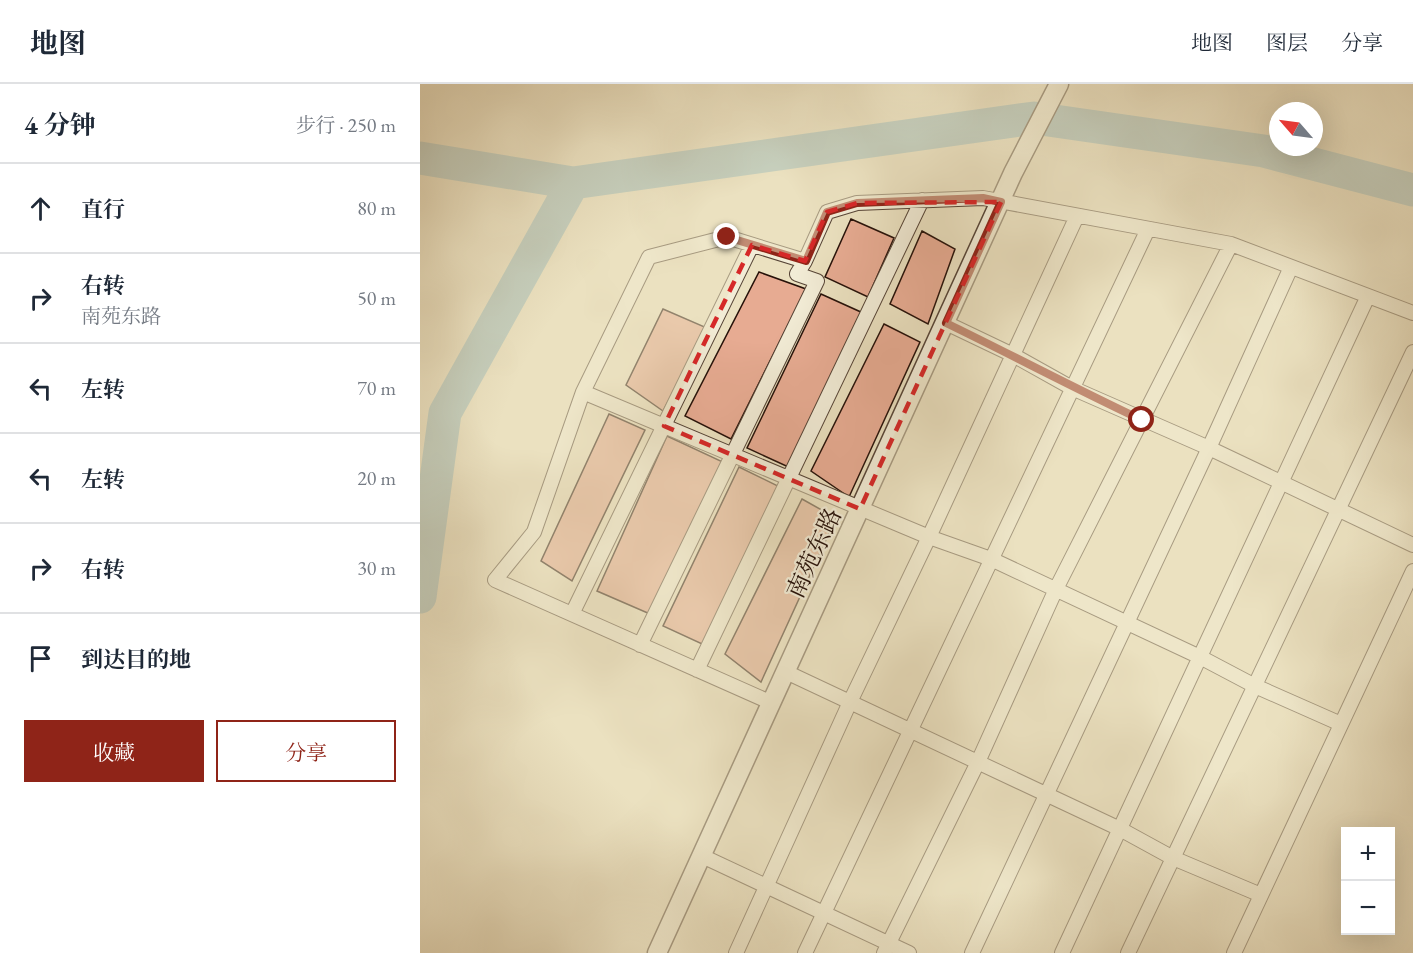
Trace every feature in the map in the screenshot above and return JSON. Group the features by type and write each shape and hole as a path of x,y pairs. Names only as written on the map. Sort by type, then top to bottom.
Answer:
{"street":[{"name":"南苑东路","path":"657,953 1013,173 1059,84"},
{"path":"640,645 817,281 797,274 806,261 827,212 857,203 983,198 1232,244 1413,313"},
{"path":"698,670 922,201"},
{"path":"736,953 850,702 1077,216"},
{"path":"805,953 1148,229"},
{"path":"772,703 495,580 534,532 583,392 649,257 727,237 806,261"},
{"path":"886,948 978,762 1056,589 1232,244"},
{"path":"572,614 752,245"},
{"path":"972,953 1209,448 1291,267"},
{"path":"1062,953 1368,296"},
{"path":"946,323 1013,355 1072,388 1209,448 1413,545"},
{"path":"1128,953 1413,352"},
{"path":"583,392 860,509 991,559 1200,657 1255,686 1341,724"},
{"path":"1234,953 1413,571"},
{"path":"786,672 1120,829 1173,858 1261,895"},
{"path":"702,856 823,913 886,948 909,953"}],"highlighted area":[{"path":"1001,202 860,509 664,426 752,245 805,261 827,212 857,203"}],"building":[{"path":"851,219 894,238 868,297 825,277"},
{"path":"922,231 955,249 928,324 890,304"},
{"path":"759,272 806,289 731,439 685,416"},
{"path":"821,294 863,313 795,470 747,448"},
{"path":"663,309 707,328 663,411 626,385"},
{"path":"884,324 920,342 849,497 811,471"},
{"path":"609,414 645,430 572,581 541,561"},
{"path":"667,436 725,463 650,614 597,591"},
{"path":"739,467 784,489 713,649 663,626"},
{"path":"802,499 836,518 761,682 725,654"}],"waterway":[{"path":"420,158 573,183 1034,118 1264,151 1413,190"},
{"path":"420,597 445,413 573,183"}],"route":[{"path":"727,237 806,261 827,212 857,203 983,198 1001,202 946,323 1013,355 1072,388 1142,420"}]}
